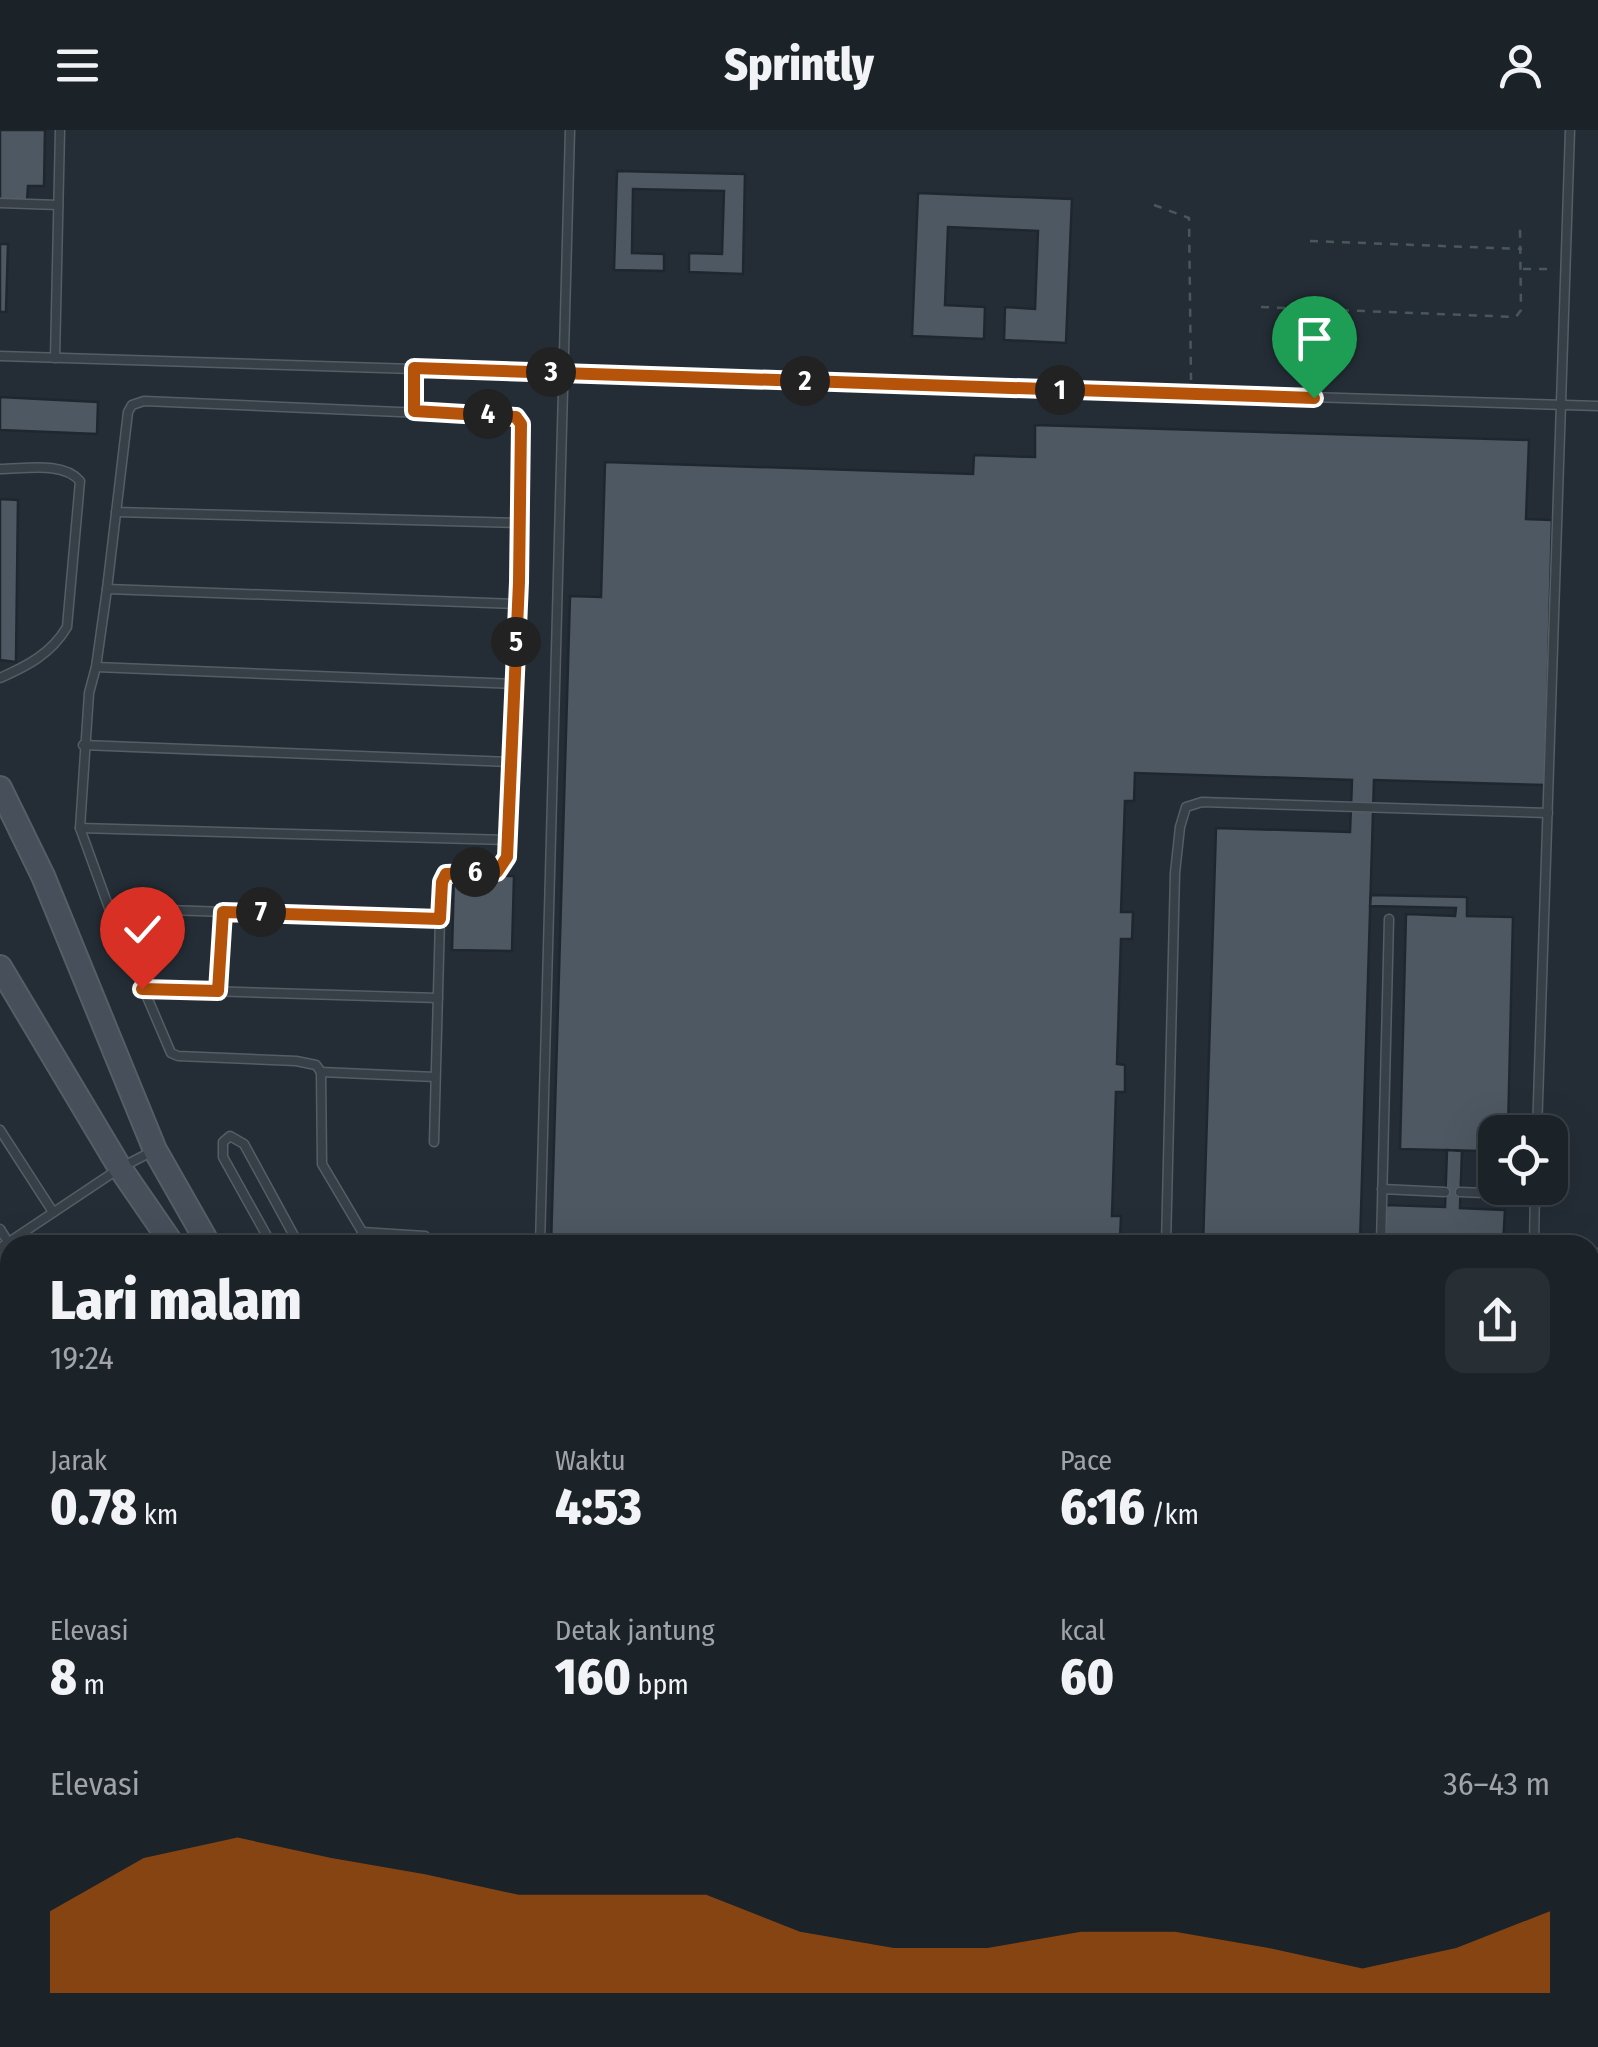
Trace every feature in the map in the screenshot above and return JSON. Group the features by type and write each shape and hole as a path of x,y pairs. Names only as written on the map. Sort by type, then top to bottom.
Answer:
{"street":[{"path":"0,788 44,876 155,1150 203,1235"},
{"path":"0,967 120,1168 165,1235"}],"lane":[{"path":"54,358 60,130"},
{"path":"540,1235 570,130"},
{"path":"1538,1115 1570,130"},
{"path":"0,204 58,205"},
{"path":"0,356 1598,406"},
{"path":"414,368 414,411"},
{"path":"364,1235 322,1164 320,1072 316,1065 174,1055 168,1050 80,828 88,693 96,667 128,412 132,405 144,400 516,417 521,424 507,857 497,872 450,872 444,876 434,1142"},
{"path":"0,469 60,469 70,471 80,481 67,627 56,646 0,678"},
{"path":"116,512 520,523"},
{"path":"107,589 518,604"},
{"path":"96,667 515,684"},
{"path":"83,745 511,762"},
{"path":"1166,1235 1175,873 1186,807 1202,802 1548,813"},
{"path":"80,828 508,840"},
{"path":"109,908 440,919"},
{"path":"218,991 223,912"},
{"path":"1381,1235 1390,919"},
{"path":"142,989 438,998"},
{"path":"320,1072 436,1077"},
{"path":"0,1130 54,1212"},
{"path":"266,1235 223,1157 224,1142 230,1136 244,1144 293,1235"},
{"path":"19,1235 120,1168 155,1150"},
{"path":"1382,1189 1445,1192"},
{"path":"1460,1192 1478,1192"},
{"path":"1534,1235 1535,1205"},
{"path":"362,1232 410,1235"}],"path":[{"path":"1154,205 1188,218 1191,395"},
{"path":"1261,306 1516,317 1522,310 1520,229"},
{"path":"1310,240 1522,249"},
{"path":"1522,269 1564,269"}],"building":[{"path":"0,130 45,130 44,186 28,186 27,201 0,200"},
{"path":"617,171 745,174 743,274 689,272 689,253 722,254 724,191 633,189 632,253 664,254 664,271 614,270"},
{"path":"918,193 1072,199 1066,343 1004,340 1005,307 1035,309 1038,231 948,227 945,305 985,307 984,339 912,336"},
{"path":"0,244 8,244 6,312 0,312"},
{"path":"0,397 98,402 97,434 0,430"},
{"path":"1035,425 1529,440 1526,519 1552,520 1545,785 1374,780 1360,1235 1203,1235 1216,828 1350,832 1352,780 1135,773 1134,801 1125,801 1121,912 1133,912 1132,939 1121,939 1117,1064 1125,1065 1125,1092 1116,1092 1112,1216 1121,1216 1120,1235 551,1235 570,596 601,597 605,462 973,474 974,455 1035,457"},
{"path":"0,499 18,500 16,662 0,660"},
{"path":"454,875 514,876 512,951 452,950"},
{"path":"1371,895 1467,897 1467,916 1513,917 1508,1115 1478,1115 1478,1151 1400,1149 1406,914 1455,916 1456,908 1370,906"},
{"path":"1447,1150 1462,1151 1460,1208 1505,1210 1504,1235 1385,1235 1386,1205 1445,1207"}],"route":[{"path":"142,989 218,991 223,912 440,919 446,874 497,872 507,857 519,582 521,424 516,417 414,411 414,368 1314,398"}]}
